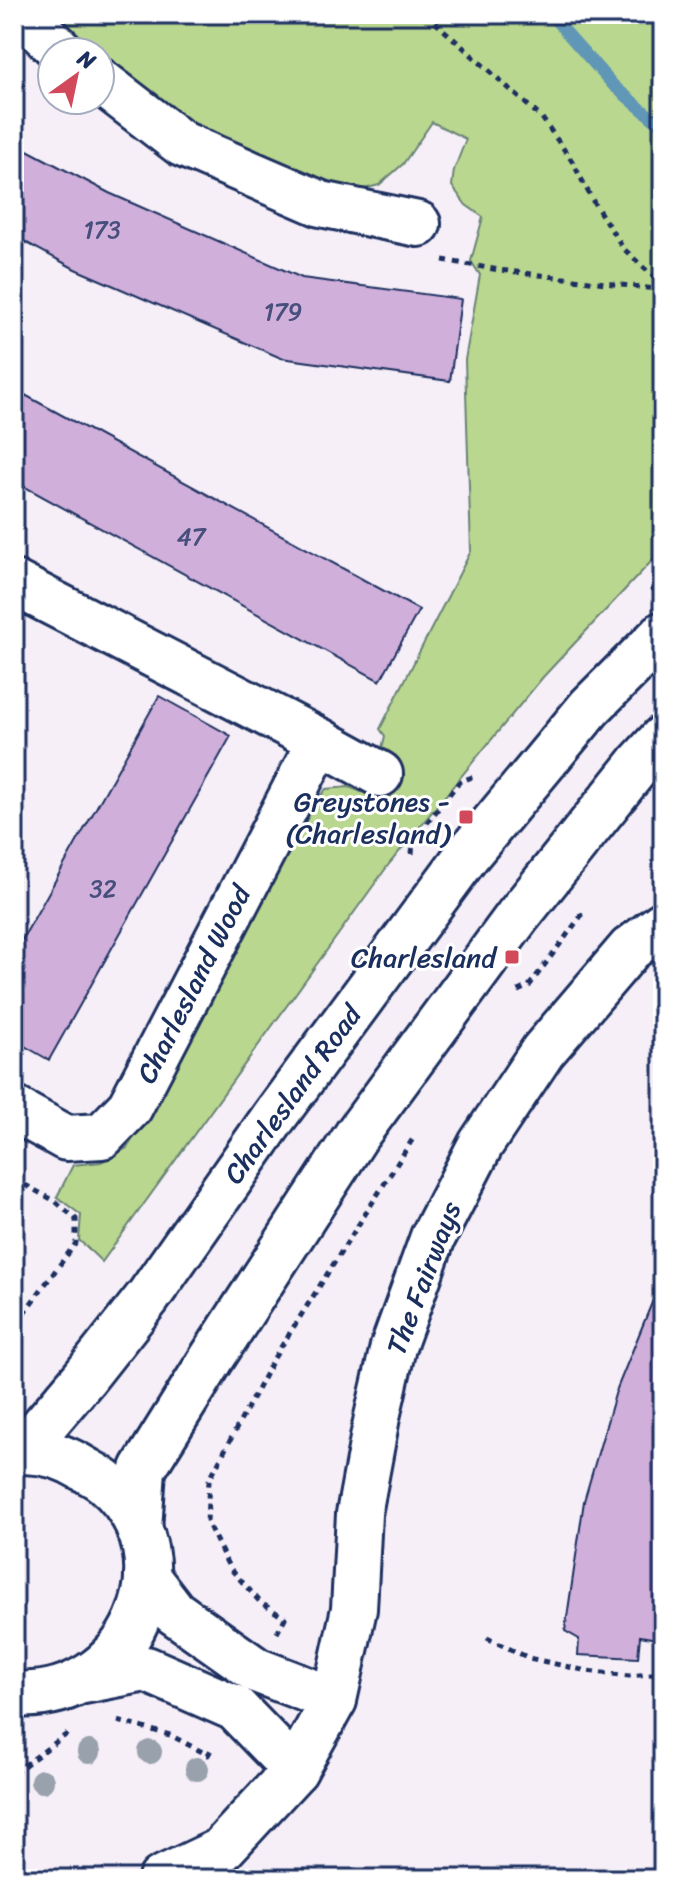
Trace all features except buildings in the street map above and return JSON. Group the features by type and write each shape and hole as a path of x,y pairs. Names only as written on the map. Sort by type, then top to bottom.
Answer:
{"street":[{"path":"23,14 46,36"},
{"path":"116,93 182,144 321,204 418,224"},
{"path":"14,583 380,774"},
{"name":"Charlesland Road","path":"18,1452 84,1378 148,1297 274,1117 468,854 590,707 663,634"},
{"path":"139,1530 143,1469 358,1133 517,917 663,738"},
{"name":"Charlesland Wood","path":"14,1109 66,1138 102,1136 130,1107 320,741"},
{"name":"The Fairways","path":"161,1879 220,1851 295,1770 334,1700 354,1609 359,1514 377,1417 393,1347 433,1237 481,1144 543,1051 630,949 663,924"},
{"path":"18,1452 46,1453 68,1460 104,1481 126,1504 139,1530 147,1577 143,1604 133,1630 108,1663 84,1681"},
{"path":"147,1577 174,1612 256,1670 334,1700"},
{"path":"19,1701 84,1681 146,1669 235,1708 295,1770"}],"path":[{"path":"426,14 542,118 572,161 623,248 663,288"},
{"path":"418,224 410,254 499,270 663,288"},
{"path":"515,992 529,986 581,916 577,902"},
{"path":"256,1670 285,1618 261,1603 229,1567 207,1522 209,1480 274,1358 420,1128"},
{"path":"14,1179 55,1201 76,1219 76,1243 14,1326"},
{"path":"487,1638 529,1658 587,1671 629,1676 663,1673"},
{"path":"116,1720 170,1735 208,1755 235,1708"},
{"path":"14,1773 70,1732"}],"green space":[{"path":"48,14 663,14 663,549 543,677 389,864 102,1262 79,1240 81,1215 57,1197 73,1165 101,1162 127,1148 150,1112 311,810 326,789 349,787 382,800 400,765 381,752 385,736 380,729 471,551 465,360 480,275 471,261 483,217 466,205 452,186 454,170 466,139 432,122 403,164 379,185 349,193 181,123 116,74 116,36 71,36"}],"waterway":[{"path":"550,14 614,86 663,124"}],"place":[{"name":"Greystones - (Charlesland)","path":"466,817"},
{"name":"Charlesland","path":"512,957"}]}
